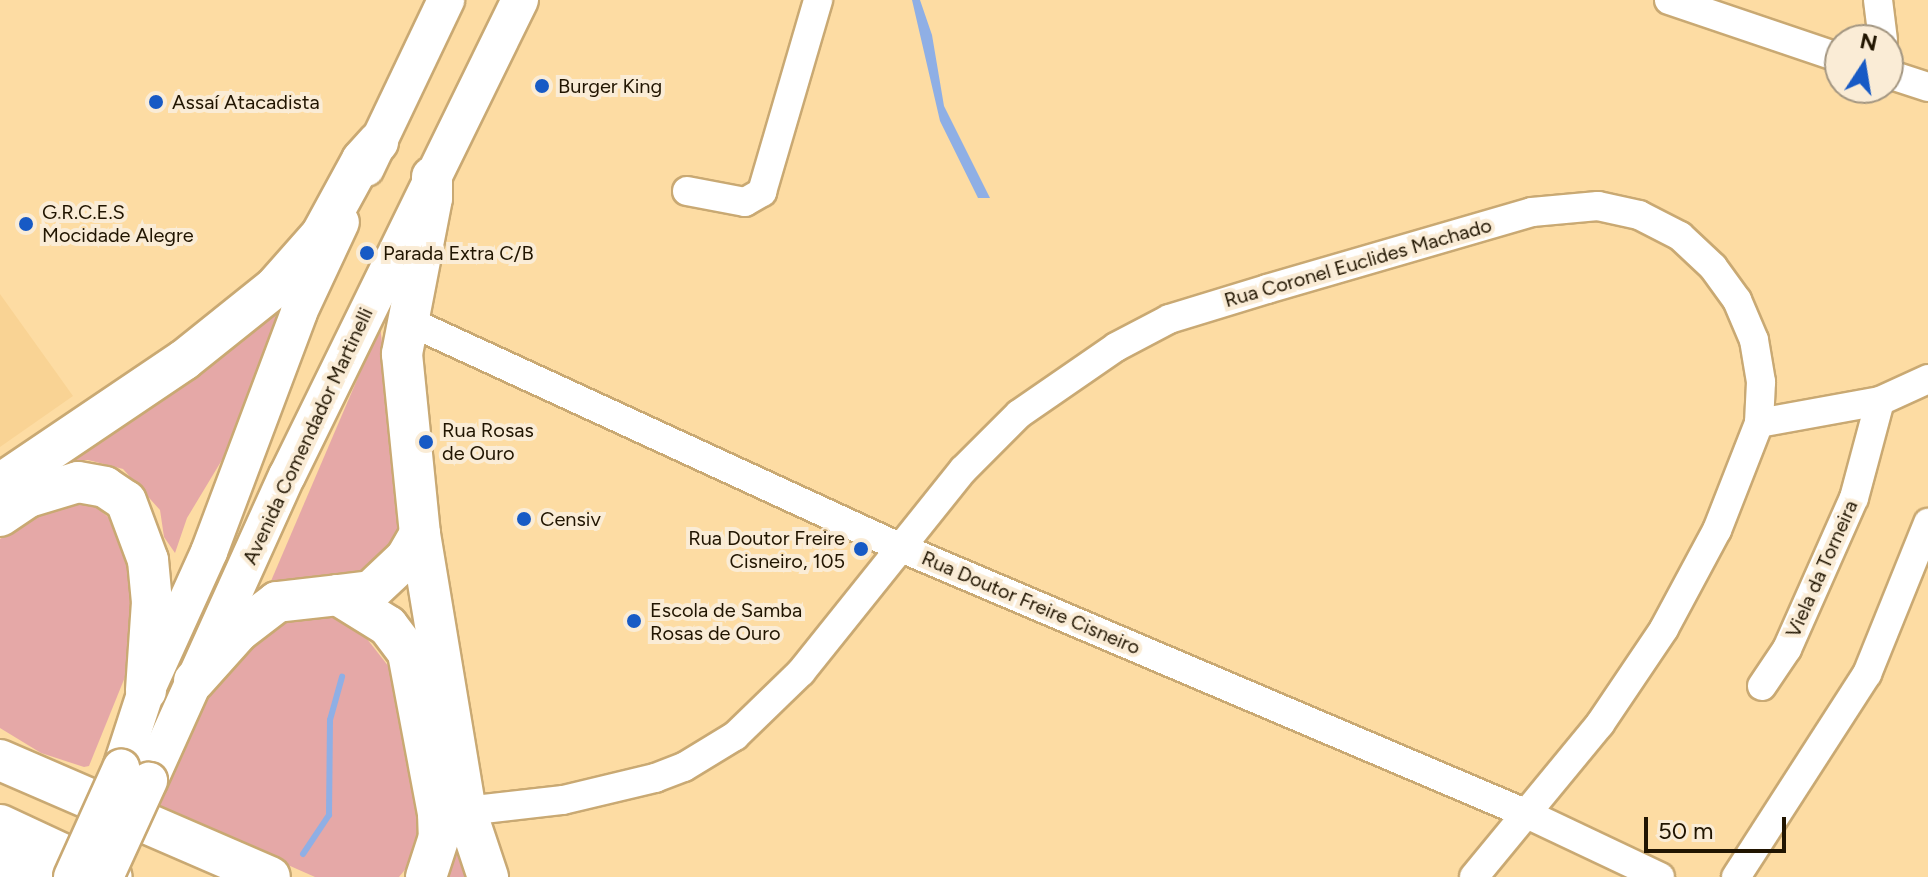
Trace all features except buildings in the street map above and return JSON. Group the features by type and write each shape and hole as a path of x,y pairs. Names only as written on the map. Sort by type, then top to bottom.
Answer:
{"highway":[{"path":"0,484 184,360 275,287 321,235 362,160 378,142"},
{"path":"432,177 432,198 406,320 402,354 420,534 466,811 488,877"},
{"path":"0,516 28,497 78,482 105,487 126,501 148,560 152,602 146,691"},
{"path":"194,681 239,631 277,602 371,591 406,558 420,534"},
{"path":"338,595 378,618 408,653 438,813 439,837 426,877"},
{"path":"0,754 61,789"},
{"path":"0,760 270,877"},
{"path":"0,825 112,877"},
{"path":"0,857 43,877"}],"main road":[{"name":"Avenida Comendador Martinelli","path":"105,877 135,774 146,691 209,552 299,312 446,0"},
{"name":"Avenida Comendador Martinelli","path":"72,877 194,681 432,177 520,0"}],"street":[{"path":"687,191 745,202 762,192 818,0"},
{"path":"1669,0 1824,53"},
{"path":"1878,0 1881,24"},
{"path":"1904,79 1928,87"},
{"name":"Rua Coronel Euclides Machado","path":"466,811 563,800 684,767 735,736 770,704 963,470 1019,414 1065,377 1129,340 1169,319 1532,212 1598,206 1639,215 1680,236 1713,267 1737,300 1754,340 1761,382 1759,423 1717,530 1664,629 1600,724 1474,877"},
{"name":"Rua Doutor Freire Cisneiro","path":"406,320 899,547 1527,814 1660,877"},
{"path":"1759,423 1880,401 1928,379"},
{"name":"Viela da Torneira","path":"1762,686 1787,649 1854,498 1880,401"},
{"path":"1736,877 1867,674 1893,621 1928,523"}],"shaded area":[{"path":"0,294 73,396 0,447"},
{"path":"288,302 243,425 187,518 175,553 164,537 160,510 123,469 88,460 70,461 45,476"},
{"path":"380,326 405,534 389,567 271,581"},
{"path":"78,502 96,507 118,525 134,574 125,677 89,766 84,767 41,753 0,728 0,539 46,508"},
{"path":"320,614 353,621 389,667 421,831 413,860 399,877 315,877 153,805 219,673 268,623"},
{"path":"458,854 466,877 447,877 450,856"}],"water":[{"path":"912,0 920,0 932,35 944,106 990,198 978,198 940,121"}],"waterway":[{"path":"303,854 329,815 330,720 342,677"}],"place":[{"name":"Burger King","path":"542,86"},
{"name":"Assaí Atacadista","path":"156,102"},
{"name":"G.R.C.E.S Mocidade Alegre","path":"26,224"},
{"name":"Parada Extra C/B","path":"367,253"},
{"name":"Rua Rosas de Ouro","path":"426,442"},
{"name":"Censiv","path":"524,519"},
{"name":"Rua Doutor Freire Cisneiro, 105","path":"861,549"},
{"name":"Escola de Samba Rosas de Ouro","path":"634,621"}]}
